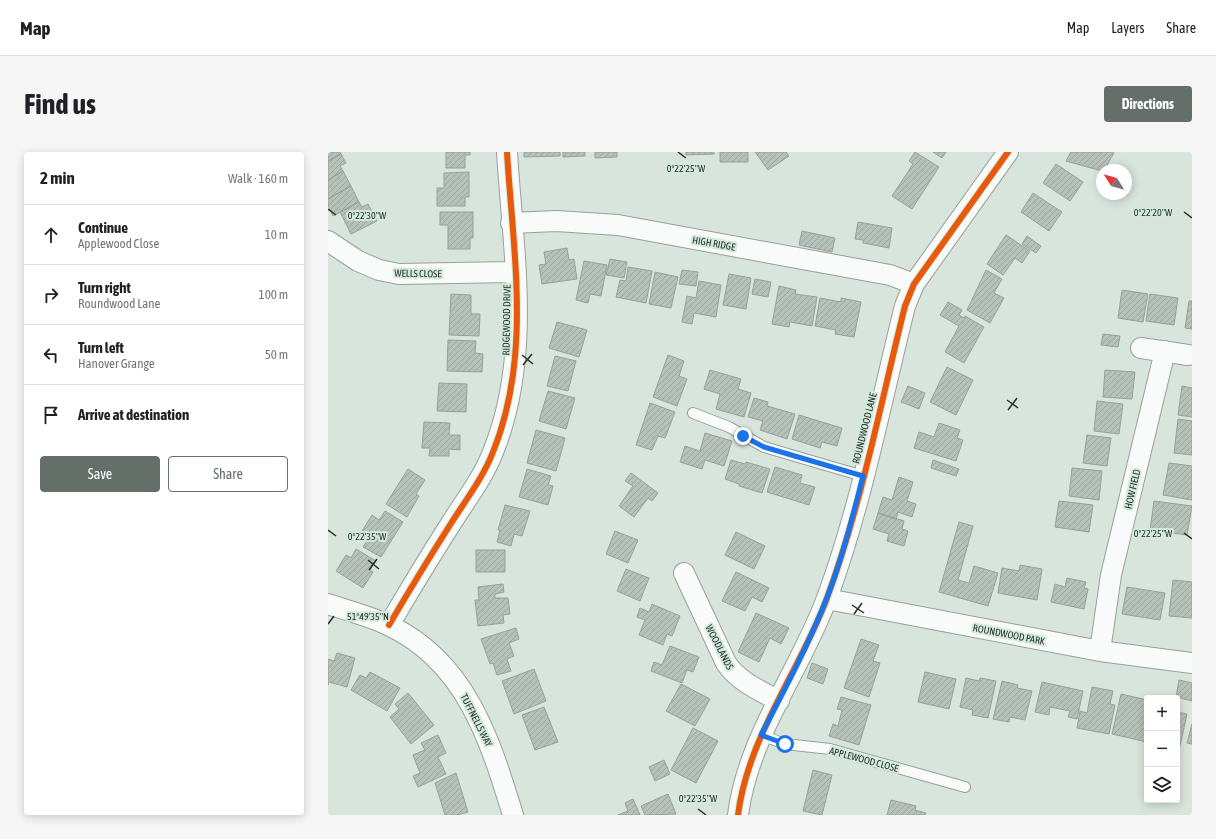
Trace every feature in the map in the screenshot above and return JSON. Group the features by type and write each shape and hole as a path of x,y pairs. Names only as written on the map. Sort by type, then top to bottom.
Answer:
{"street":[{"name":"RIDGEWOOD DRIVE","path":"389,626 423,567 480,478 497,440 513,380 517,340 516,272 511,223 507,152"},
{"name":"ROUNDWOOD LANE","path":"738,815 740,797 749,766 761,735 806,647 827,599 843,549 863,476 905,306 914,284 1008,152"},
{"name":"HIGH RIDGE","path":"511,223 556,221 618,225 890,275 914,284"},
{"name":"WELLS CLOSE","path":"328,241 358,261 379,270 399,274 516,272"},
{"path":"1141,348 1188,355"},
{"name":"HOW FIELD","path":"1100,651 1112,576 1165,351"},
{"name":"WOODLANDS","path":"684,573 726,663 733,674 744,682 779,701"},
{"name":"ROUNDWOOD PARK","path":"827,599 1100,651 1192,663"},
{"name":"TUFFNELLS WAY","path":"328,604 389,626 426,648 447,669 465,694 480,721 495,757 513,815"}],"lane":[{"path":"693,413 729,427 764,447 863,476"},
{"name":"APPLEWOOD CLOSE","path":"761,735 785,744 830,749 965,787"}],"building":[{"path":"328,152 340,152 341,154 328,161"},
{"path":"446,152 470,152 470,155 465,155 465,168 446,168"},
{"path":"524,152 560,152 560,156 524,157"},
{"path":"563,152 585,152 585,156 563,157"},
{"path":"595,152 617,152 617,157 595,158"},
{"path":"686,152 714,152 714,154 686,155"},
{"path":"720,152 748,152 748,162 720,162"},
{"path":"755,152 786,152 789,156 768,170"},
{"path":"915,152 939,167 912,209 892,196 913,164 909,161"},
{"path":"933,152 946,152 942,158"},
{"path":"1071,152 1114,153 1108,164 1096,164 1096,169 1066,161"},
{"path":"341,154 346,163 340,166 343,171 328,180 328,161"},
{"path":"1056,164 1083,182 1070,201 1043,183"},
{"path":"343,171 351,186 328,199 328,180"},
{"path":"469,172 469,197 465,197 465,206 437,206 437,188 444,188 444,173"},
{"path":"351,186 359,202 333,216 328,205 328,199"},
{"path":"1033,193 1062,212 1049,231 1021,212"},
{"path":"359,202 362,207 368,204 377,221 351,234 340,212"},
{"path":"440,212 473,212 473,238 470,238 470,249 448,249 448,225 440,225"},
{"path":"858,222 892,228 889,248 863,243 863,240 855,239"},
{"path":"802,231 835,238 832,252 799,245"},
{"path":"1006,235 1030,251 1022,263 1015,258 1003,275 987,264"},
{"path":"1027,236 1041,246 1036,253 1022,244"},
{"path":"567,248 569,260 574,259 577,279 542,284 539,265 546,264 544,252"},
{"path":"610,259 627,262 624,278 606,275"},
{"path":"584,261 607,265 601,296 590,294 588,303 576,300"},
{"path":"628,267 652,271 646,303 616,297 620,280 626,281"},
{"path":"682,270 698,272 696,286 679,284"},
{"path":"986,270 1002,279 994,293 1004,298 990,323 967,310"},
{"path":"655,272 678,277 671,308 649,304"},
{"path":"729,274 751,278 746,309 723,305"},
{"path":"755,279 771,282 768,297 752,294"},
{"path":"699,281 721,285 716,317 694,313 692,324 682,322 687,296 696,298"},
{"path":"779,286 796,290 795,294 817,297 812,326 790,322 789,327 772,324"},
{"path":"1122,290 1148,294 1143,322 1118,318"},
{"path":"451,294 471,295 471,314 480,314 479,336 449,335"},
{"path":"1150,294 1178,298 1174,325 1146,321"},
{"path":"820,298 841,302 841,298 861,302 854,337 835,334 836,330 815,326"},
{"path":"1189,301 1192,301 1192,329 1185,328"},
{"path":"948,302 962,310 959,315 964,318 965,316 984,327 964,363 945,352 959,326 940,315"},
{"path":"557,322 587,330 579,357 549,348"},
{"path":"1103,334 1120,336 1118,347 1101,345"},
{"path":"448,340 476,341 475,353 483,354 482,372 447,371"},
{"path":"668,355 684,361 679,376 687,379 677,406 653,397"},
{"path":"555,356 576,361 568,391 547,386"},
{"path":"947,367 973,380 956,415 930,402"},
{"path":"710,370 741,379 738,389 751,393 744,417 716,409 720,394 704,389"},
{"path":"1105,370 1135,372 1132,399 1103,397"},
{"path":"439,383 467,384 466,412 437,411"},
{"path":"908,386 925,393 919,409 901,402"},
{"path":"1182,386 1192,388 1192,417 1178,415"},
{"path":"548,391 575,398 566,429 539,421"},
{"path":"754,398 768,402 767,406 795,414 787,439 760,430 763,421 748,417"},
{"path":"1097,401 1123,404 1119,434 1094,431"},
{"path":"650,403 675,412 665,438 658,436 652,450 636,445"},
{"path":"799,415 842,428 837,446 822,442 820,448 792,439"},
{"path":"1178,419 1192,421 1192,455 1174,453"},
{"path":"424,422 450,423 449,435 460,435 460,450 449,449 449,456 429,456 430,448 422,448"},
{"path":"939,423 960,430 957,438 963,440 956,461 914,448 919,432 934,437"},
{"path":"536,430 565,438 556,471 527,463"},
{"path":"705,433 732,441 724,466 705,460 702,469 680,462 685,446 700,451"},
{"path":"1087,435 1111,438 1107,466 1083,463"},
{"path":"731,460 745,464 746,462 770,469 762,493 739,486 739,484 725,479"},
{"path":"933,460 959,469 956,476 931,468"},
{"path":"1169,463 1192,466 1192,500 1163,495"},
{"path":"775,467 802,475 800,483 815,487 809,505 767,492"},
{"path":"1072,468 1102,471 1099,500 1069,496"},
{"path":"408,469 425,480 416,494 419,496 407,517 386,504"},
{"path":"527,469 551,476 548,485 553,486 548,505 519,497"},
{"path":"631,473 658,493 652,501 648,498 634,517 619,506 633,486 625,481"},
{"path":"899,477 913,482 907,501 916,504 912,517 898,512 896,519 878,513 883,497 892,500"},
{"path":"1059,501 1093,505 1089,532 1055,527"},
{"path":"1154,501 1192,506 1187,535 1150,530"},
{"path":"505,505 530,511 522,536 514,534 511,546 497,542 500,530 498,530"},
{"path":"385,511 403,522 381,557 363,547 370,536 362,531 372,515 379,520"},
{"path":"878,513 904,521 902,529 908,531 904,546 887,541 889,534 873,529"},
{"path":"959,522 973,526 958,580 969,583 974,566 998,573 988,606 939,592"},
{"path":"615,531 638,540 628,563 606,554"},
{"path":"736,532 765,546 754,569 725,555"},
{"path":"356,549 376,561 370,570 373,572 363,588 336,571 346,555 351,558"},
{"path":"476,550 505,550 505,572 476,572"},
{"path":"1020,565 1042,569 1037,600 998,593 1002,568 1019,571"},
{"path":"626,569 649,578 640,601 617,591"},
{"path":"736,572 769,588 762,602 752,597 745,611 722,601"},
{"path":"1067,578 1086,582 1084,588 1088,589 1084,609 1051,602 1055,584 1065,587"},
{"path":"1173,580 1192,582 1192,618 1169,616"},
{"path":"503,584 504,592 495,594 495,598 508,598 510,614 503,615 504,623 478,626 475,600 479,600 478,587"},
{"path":"1127,587 1165,593 1160,620 1122,614"},
{"path":"652,604 680,616 672,636 667,634 663,645 639,635 645,620 637,617 640,608 649,612"},
{"path":"756,613 789,628 781,644 770,638 759,662 738,652"},
{"path":"516,628 519,639 509,643 514,656 507,659 511,671 497,675 493,663 490,664 481,639"},
{"path":"861,639 879,645 873,661 880,663 869,697 844,688"},
{"path":"670,646 699,657 693,672 687,670 682,683 651,671 654,662 662,665"},
{"path":"337,653 355,658 347,687 329,682 328,685 328,659 334,661"},
{"path":"812,663 828,669 823,684 807,678"},
{"path":"534,669 546,701 514,714 502,681"},
{"path":"370,672 400,688 387,711 351,690 360,675 366,678"},
{"path":"925,672 956,679 949,709 918,702"},
{"path":"966,678 979,681 980,678 996,681 988,718 972,715 973,710 960,707"},
{"path":"1179,680 1192,683 1192,701 1180,698 1180,695 1176,695"},
{"path":"1002,681 1018,685 1017,688 1032,691 1025,720 1010,717 1009,722 993,719"},
{"path":"1042,682 1083,691 1077,719 1068,717 1070,711 1050,707 1049,715 1035,712"},
{"path":"681,684 710,699 695,726 666,711"},
{"path":"1092,687 1113,691 1110,704 1115,705 1109,734 1077,728 1080,711 1087,713"},
{"path":"408,693 434,725 411,744 390,717 399,709 395,704"},
{"path":"1121,694 1144,699 1144,741 1112,734"},
{"path":"841,697 871,705 859,745 829,736 833,724 838,726 842,710 837,709"},
{"path":"544,707 558,742 535,750 522,715"},
{"path":"1180,713 1187,714 1180,746"},
{"path":"1192,724 1192,744 1187,743"},
{"path":"693,728 718,741 696,783 671,770"},
{"path":"438,735 446,753 438,757 446,774 418,787 413,776 420,773 413,755 425,750 421,743"},
{"path":"664,760 670,774 655,781 649,767"},
{"path":"813,770 832,775 822,815 803,811"},
{"path":"456,773 468,812 457,815 445,815 435,783"},
{"path":"668,794 676,814 645,815 641,806"},
{"path":"633,799 640,815 618,815 628,811 625,803"},
{"path":"891,800 916,806 915,810 926,813 925,815 887,815"}],"cycle path":[{"path":"389,625 489,462 505,416 512,379 516,341 517,304 507,152"},
{"path":"738,815 752,758 763,731 816,625 839,563 870,454 905,306 914,284 1008,152"}],"route":[{"path":"743,436 764,447 863,476 843,549 827,599 806,647 761,735 785,744"}]}
